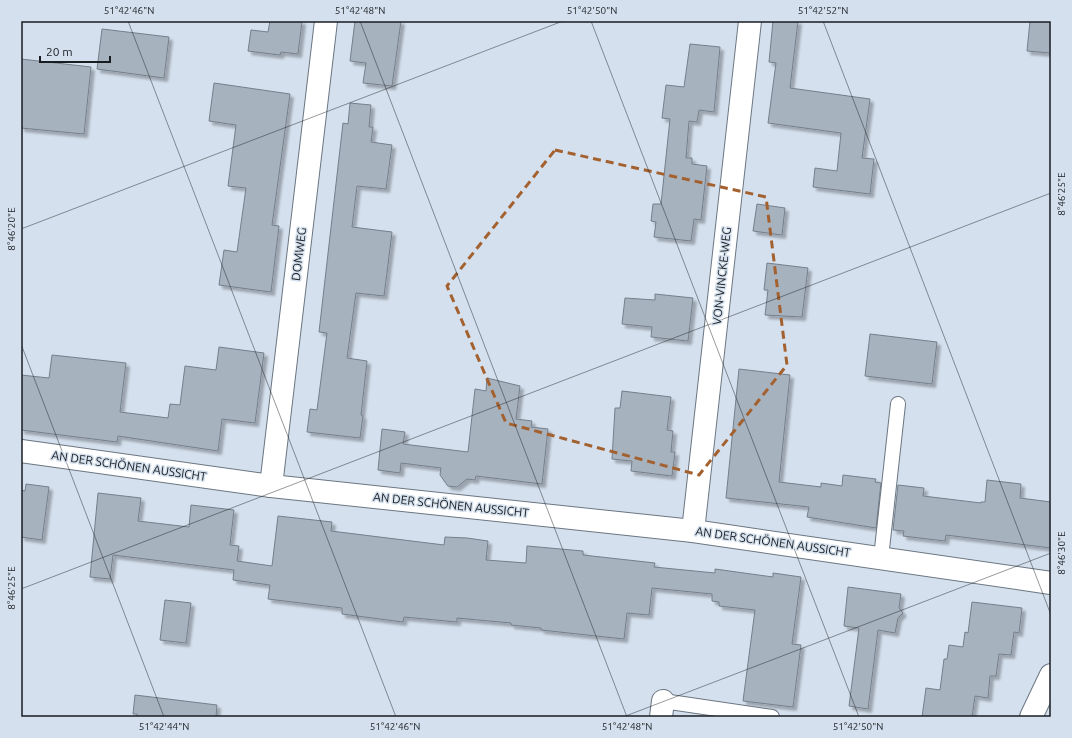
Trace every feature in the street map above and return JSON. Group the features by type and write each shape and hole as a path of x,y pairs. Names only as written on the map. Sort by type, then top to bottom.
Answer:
{"street":[{"name":"DOMWEG","path":"271,486 326,21"},
{"name":"VON-VINCKE-WEG","path":"693,531 750,21"},
{"name":"AN DER SCHÖNEN AUSSICHT","path":"21,451 271,486 693,531 1051,583"},
{"path":"1031,717 1051,675"}],"lane":[{"path":"881,558 898,404"},
{"path":"662,709 772,717"}],"highlighted area":[{"path":"555,150 766,197 787,365 699,475 506,423 447,286"}],"building":[{"path":"270,21 302,21 298,54 281,52 280,55 248,51 251,30 268,32"},
{"path":"355,21 401,21 392,86 363,83 366,63 350,61"},
{"path":"773,21 798,21 790,88 870,99 862,158 874,159 870,194 813,187 815,168 837,171 841,133 768,123 776,63 769,62"},
{"path":"1030,21 1051,21 1051,53 1027,51"},
{"path":"102,29 169,37 164,78 97,69"},
{"path":"690,44 720,47 714,112 699,110 697,122 689,121 686,158 692,158 692,164 707,166 701,220 694,219 691,241 654,237 656,222 651,221 653,204 661,204 670,119 662,118 666,85 684,87"},
{"path":"21,59 91,67 84,134 21,128"},
{"path":"214,83 290,94 272,225 279,226 271,292 219,285 224,250 237,252 246,188 228,186 236,125 209,121"},
{"path":"350,103 371,105 369,127 373,127 371,142 392,145 386,189 357,186 352,227 392,232 384,296 356,293 347,358 367,361 360,438 307,432 310,409 317,410 327,333 319,332 343,123 348,124"},
{"path":"757,204 785,208 782,235 753,231"},
{"path":"767,263 808,268 802,317 765,315 768,290 764,290"},
{"path":"655,294 693,298 688,341 651,337 652,327 622,324 625,298 655,300"},
{"path":"870,334 937,342 932,384 865,376"},
{"path":"219,347 264,353 255,423 222,419 218,451 118,436 117,442 21,430 21,375 49,378 52,355 126,363 120,412 168,418 170,404 180,405 185,366 216,370"},
{"path":"739,369 790,375 779,482 821,487 821,483 842,486 843,475 876,479 875,482 881,483 876,528 807,517 809,507 726,498"},
{"path":"487,378 520,386 516,419 532,421 531,427 548,429 542,484 476,476 475,480 467,479 457,487 448,486 440,475 441,468 401,463 400,473 378,470 382,429 405,432 403,444 468,452 475,389 486,391"},
{"path":"622,391 671,397 667,430 673,431 671,452 675,452 672,476 631,471 632,461 612,459 615,408 620,408"},
{"path":"987,480 1021,484 1020,498 1051,502 1051,548 946,535 945,541 903,536 904,531 893,530 898,485 924,488 923,496 981,503 985,502"},
{"path":"26,484 49,487 42,540 21,537 21,490 25,491"},
{"path":"98,493 141,498 138,521 189,527 191,505 234,510 230,545 239,546 237,561 272,566 278,516 332,522 331,531 444,545 445,537 488,541 486,560 526,563 527,546 583,551 583,555 655,563 654,567 715,573 715,569 773,577 773,573 801,577 792,644 801,645 793,707 743,701 755,610 719,606 719,602 712,601 712,594 652,588 649,615 627,613 624,639 541,630 541,628 511,625 511,623 457,618 457,622 404,617 403,622 342,614 342,608 268,599 270,585 233,580 234,570 113,555 110,579 90,577"},
{"path":"848,587 901,594 899,608 903,613 898,618 895,633 878,630 868,709 849,706 859,628 844,626"},
{"path":"165,600 191,603 186,643 160,640"},
{"path":"972,602 1022,608 1019,633 1014,632 1011,655 999,654 996,676 990,676 988,698 975,696 972,717 922,717 926,688 940,690 944,659 947,659 949,645 963,647 965,632 968,633"},
{"path":"135,695 217,705 216,717 137,717 137,714 133,714"}]}
